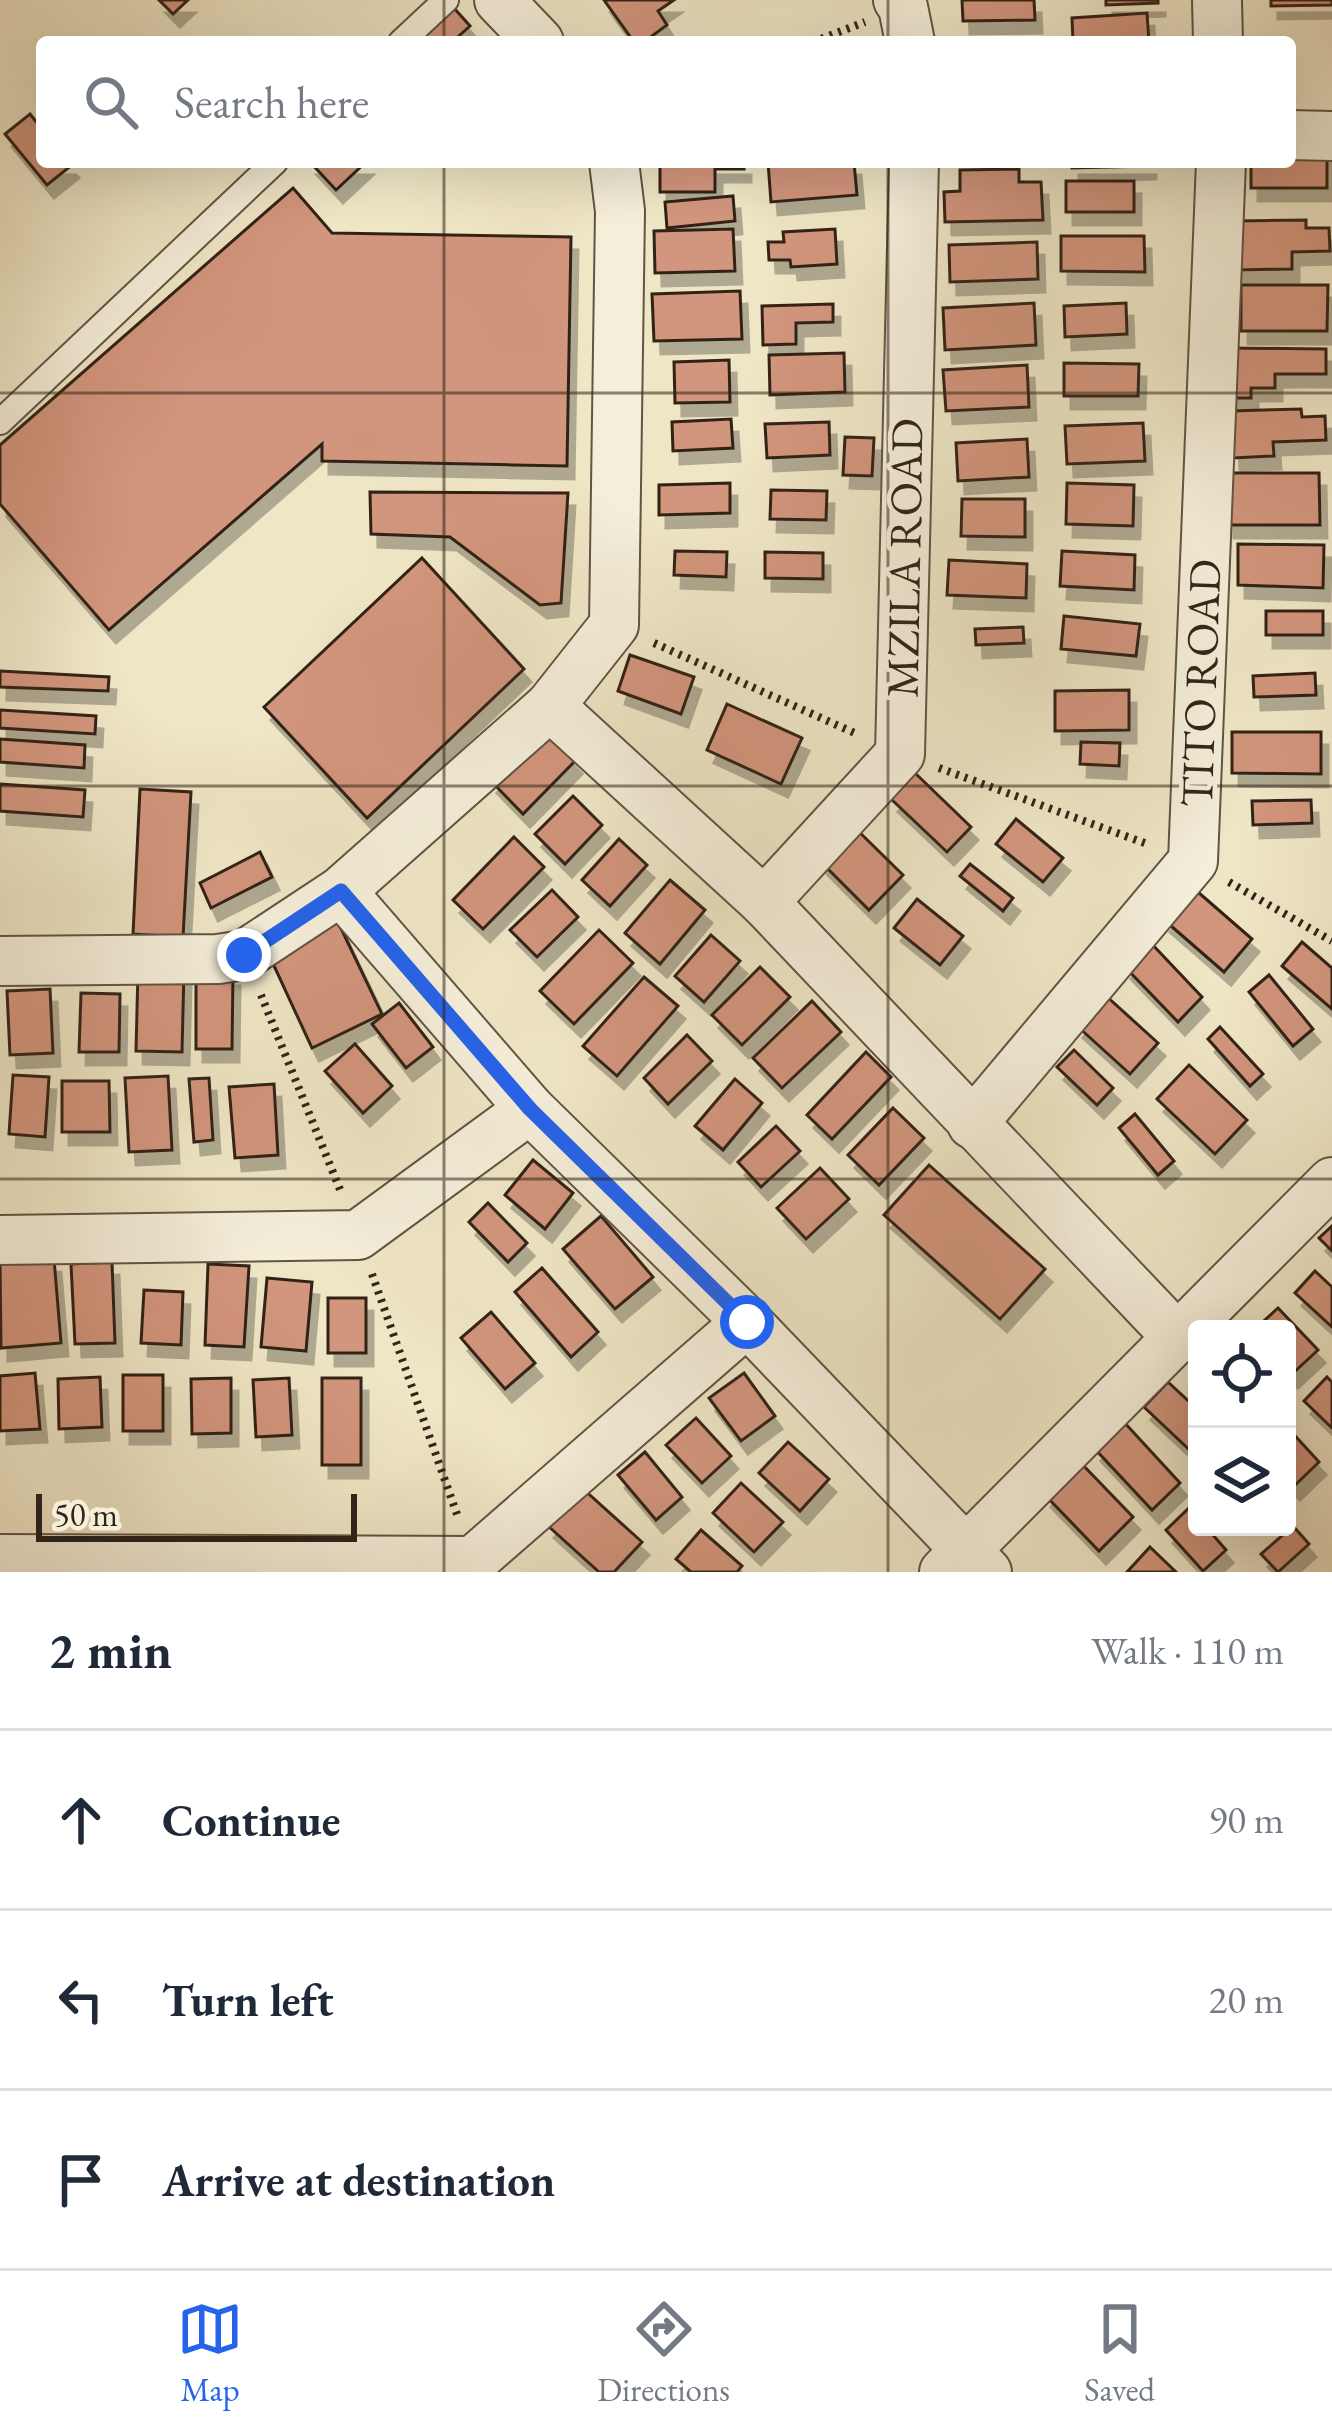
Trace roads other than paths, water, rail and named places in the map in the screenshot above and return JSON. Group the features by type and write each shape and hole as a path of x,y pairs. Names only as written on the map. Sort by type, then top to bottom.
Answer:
{"street":[{"path":"499,0 533,36"},
{"path":"898,0 909,36"},
{"path":"1216,0 1218,36"},
{"path":"1296,135 1332,136"},
{"path":"0,961 244,955 341,891 550,706 614,625 620,211 615,168"},
{"name":"MZILA ROAD","path":"764,902 900,754 914,168"},
{"name":"TITO ROAD","path":"972,1124 1192,861 1221,168"},
{"path":"550,706 764,902 1177,1337"},
{"path":"341,891 530,1109 747,1322 966,1565 1177,1337 1332,1182"},
{"path":"0,1240 358,1234 530,1109"},
{"path":"0,1558 473,1561 747,1322"}],"lane":[{"path":"407,36 446,0"},
{"path":"0,422 269,168"}]}
